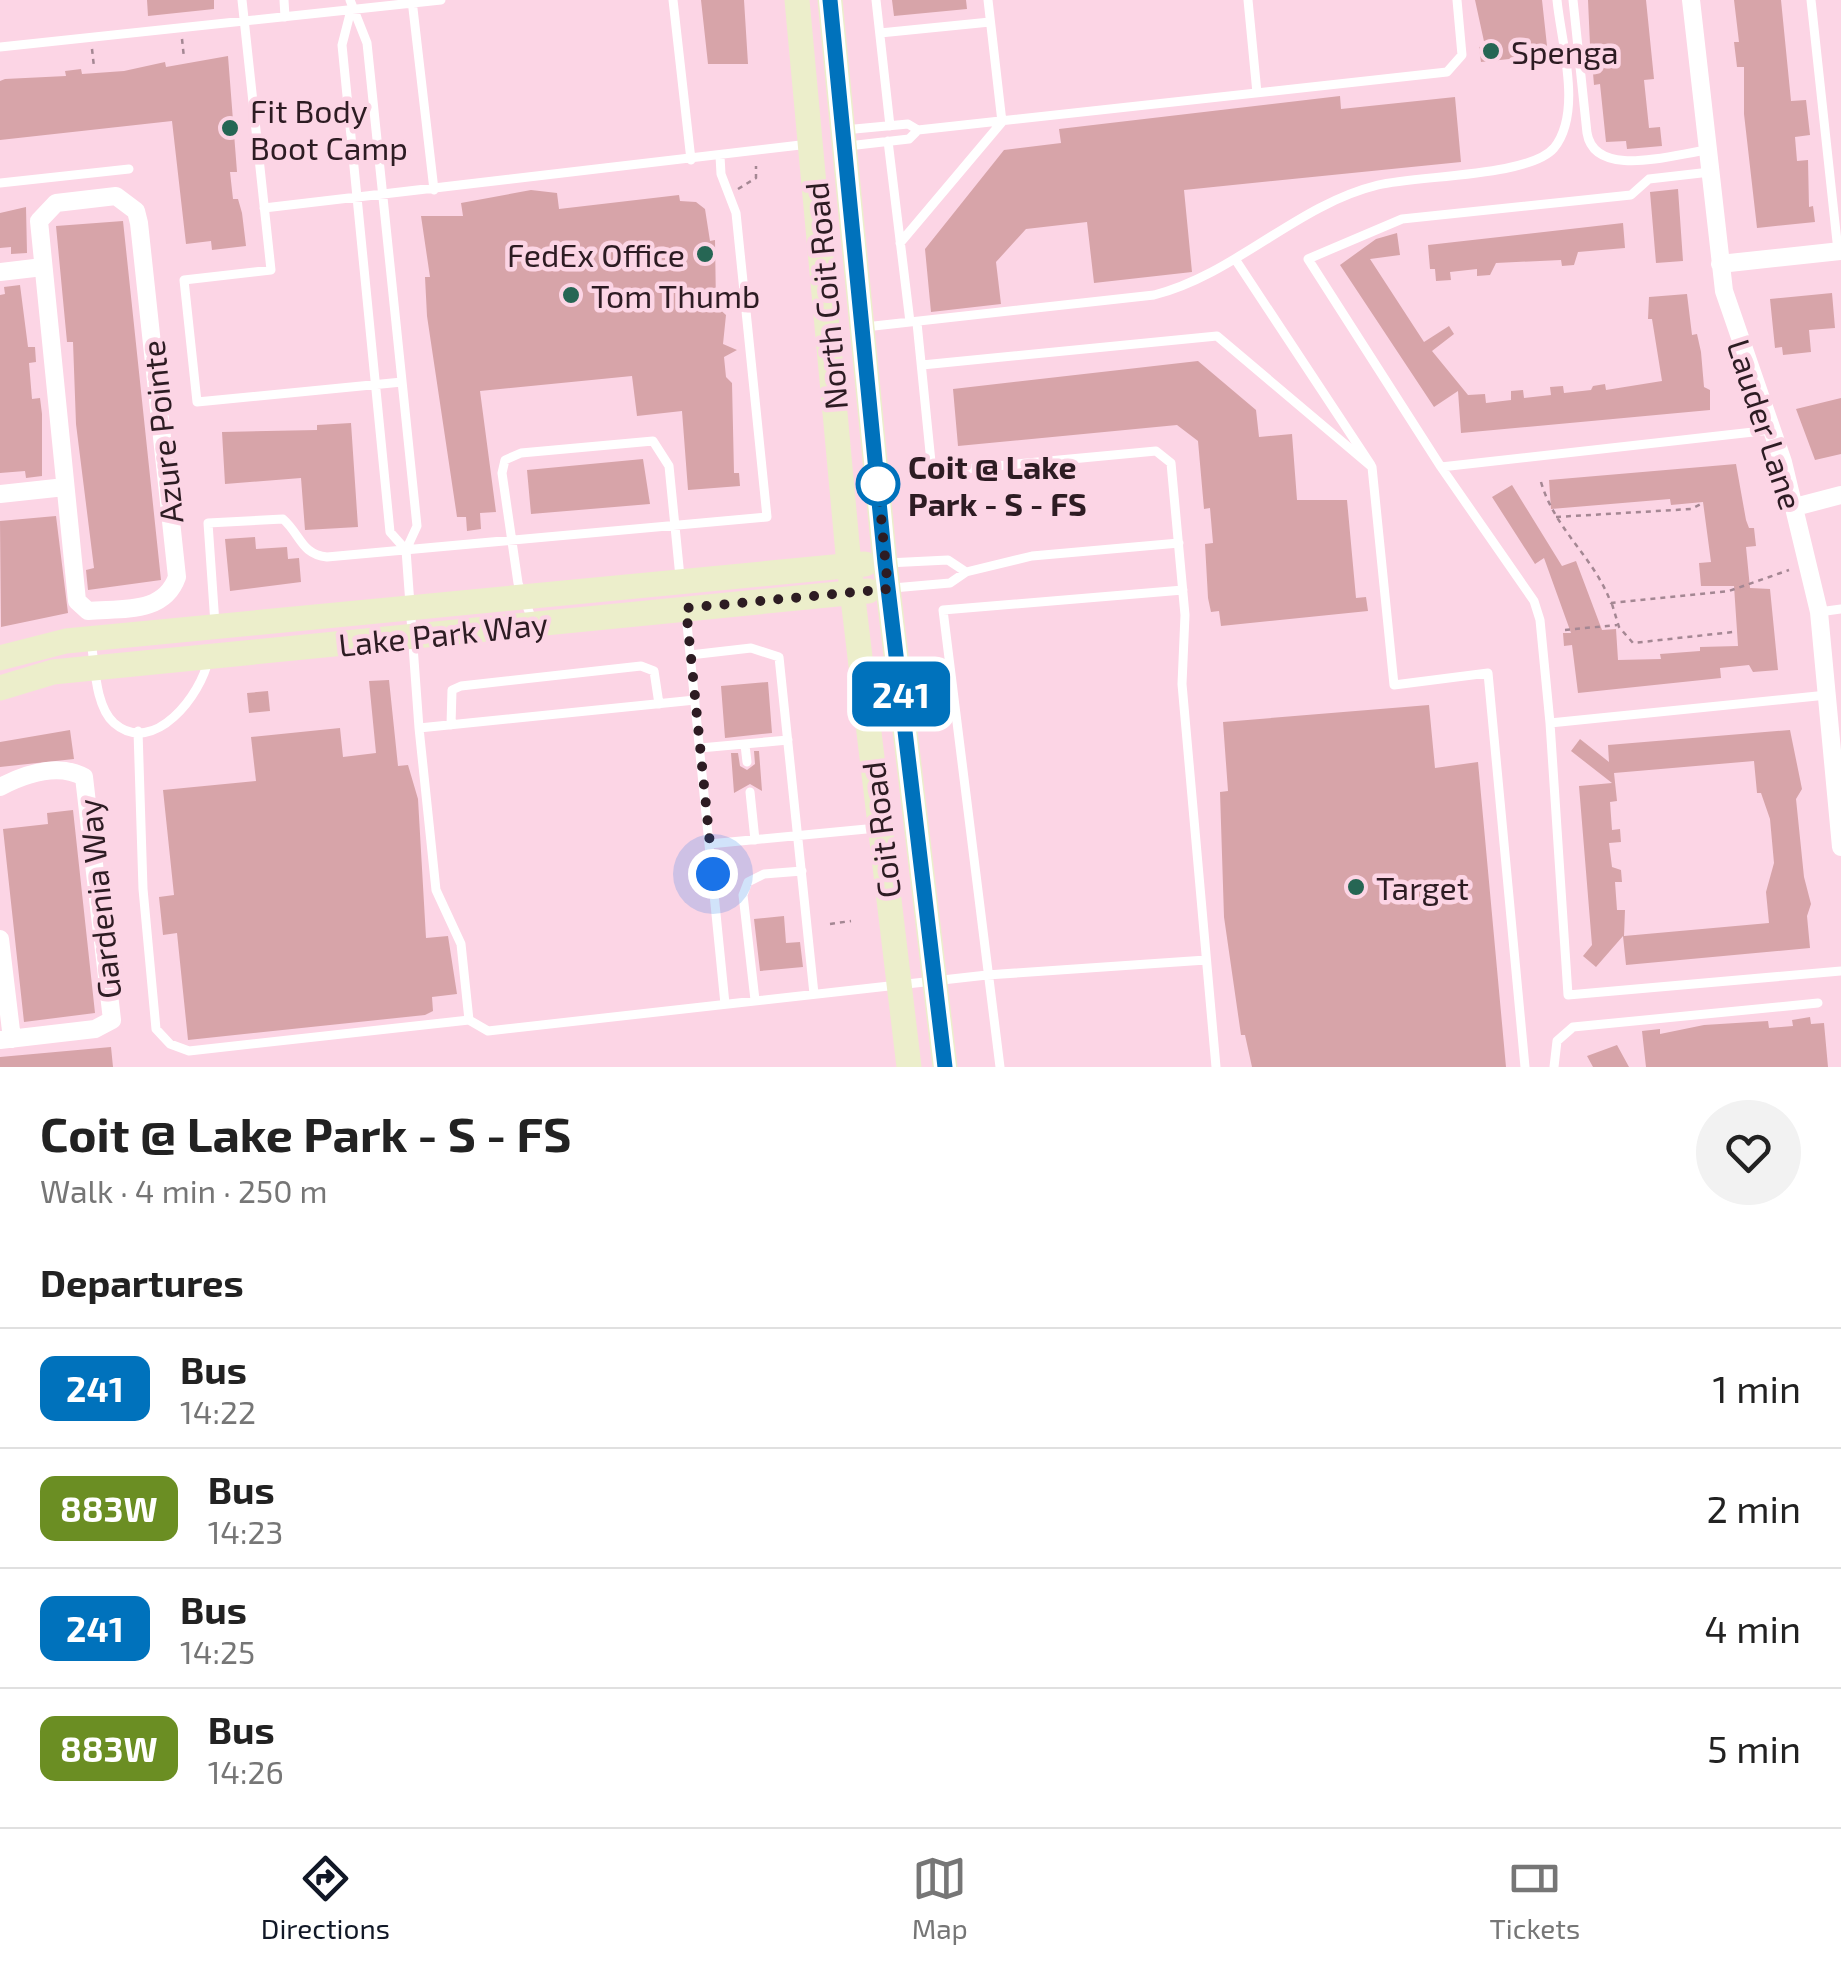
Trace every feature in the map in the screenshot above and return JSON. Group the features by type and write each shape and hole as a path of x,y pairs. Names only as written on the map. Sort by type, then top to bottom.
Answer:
{"main road":[{"name":"North Coit Road","path":"797,0 852,593"},
{"name":"North Coit Road","path":"830,0 887,576"},
{"path":"812,144 844,138"},
{"name":"Lake Park Way","path":"0,658 47,644 90,639 849,566 887,576"},
{"name":"Lake Park Way","path":"0,688 53,672 95,667 852,593 887,576"},
{"name":"Coit Road","path":"887,576 945,1067"},
{"name":"Coit Road","path":"852,593 909,1067"}],"street":[{"name":"Lauder Lane","path":"1692,0 1720,264 1736,333 1795,507 1819,612 1828,695 1836,724 1841,847"},
{"name":"Azure Pointe","path":"43,267 39,221 56,203 116,196 136,210 177,577 171,595 156,604 88,611 81,608 65,487"},
{"path":"1720,264 1839,251"},
{"path":"0,272 43,267 65,487 0,494"},
{"path":"1795,507 1841,495"},
{"name":"Gardenia Way","path":"0,787 24,774 72,770 84,777 112,1020 95,1030 6,1040"},
{"path":"0,938 6,1040"}],"lane":[{"path":"242,0 271,270 184,280 197,402 402,382"},
{"path":"284,0 286,17"},
{"path":"0,47 286,17 351,5 441,0"},
{"path":"673,0 691,160"},
{"path":"876,0 890,126"},
{"path":"900,243 1002,122 988,0"},
{"path":"1248,0 1257,93"},
{"path":"844,138 908,124 918,130 1002,122 1447,72 1462,55 1458,0"},
{"path":"863,327 1154,295 1191,284 1298,219 1361,190 1422,176 1530,164 1549,153 1562,135 1568,112 1557,0"},
{"path":"1573,0 1587,133 1598,156 1620,160 1708,150"},
{"path":"1810,0 1839,251"},
{"path":"412,2 434,190"},
{"path":"351,5 367,43 416,526 406,550 408,610 436,890 462,944 470,1020"},
{"path":"351,5 342,45 390,532 406,550"},
{"path":"880,33 990,22"},
{"path":"844,138 888,142 909,139 918,130"},
{"path":"888,142 900,243 922,365 932,472 1162,452 1171,463 1183,590 1182,684 1216,1067"},
{"path":"264,208 812,144"},
{"path":"215,627 208,523 283,520 312,555 327,557 768,517 736,213 721,174 720,156"},
{"path":"0,183 129,169"},
{"path":"1710,172 1649,178 1632,194 1402,219 1308,259 1441,468 1534,601 1540,620 1550,722 1568,995 1841,971"},
{"path":"1235,259 1372,467 1394,685 1488,672 1525,1067"},
{"path":"922,365 1217,336 1372,467"},
{"path":"1441,468 1771,430"},
{"path":"534,624 523,600 510,540 502,473 505,460 521,453 653,441 668,458 681,582"},
{"path":"887,576 950,583 966,572 1032,556 1179,544"},
{"path":"887,576 948,560 966,572"},
{"path":"1000,1067 943,610 1183,590"},
{"path":"686,608 725,1004"},
{"path":"1819,612 1841,609"},
{"path":"90,639 107,714 124,729 138,731 162,726 182,711 209,656"},
{"path":"690,655 752,648 779,657 814,994"},
{"path":"450,725 452,690 461,686 641,666 654,672 660,704"},
{"path":"1550,722 1828,695"},
{"path":"419,728 695,700"},
{"path":"138,731 143,888 156,1028 170,1044 188,1051 470,1020 488,1032 987,975 1206,960"},
{"path":"700,748 788,740"},
{"path":"745,745 747,762"},
{"path":"750,792 756,840"},
{"path":"710,844 880,827"},
{"path":"756,1000 743,895 748,882 764,874 802,872"},
{"path":"1554,1067 1558,1041 1574,1027 1818,1003"}],"path":[{"path":"736,190 756,178 756,166"},
{"path":"1541,482 1555,518 1597,568 1618,625 1633,642 1732,632"},
{"path":"1555,518 1691,508 1703,503"},
{"path":"1611,603 1729,591 1774,573 1810,568"},
{"path":"1565,630 1618,625"},
{"path":"830,924 851,921"}],"building":[{"path":"147,0 214,0 214,9 148,16"},
{"path":"701,0 744,0 748,64 708,64"},
{"path":"892,0 966,0 967,9 894,16"},
{"path":"1475,0 1542,0 1548,55 1481,62 1479,47 1485,46"},
{"path":"1588,0 1646,0 1654,79 1644,80 1649,128 1660,127 1662,146 1627,149 1626,141 1606,142 1600,84 1594,85 1593,73 1597,73 1594,45 1590,45"},
{"path":"1734,0 1781,0 1791,101 1806,100 1810,135 1795,137 1797,161 1808,160 1809,207 1813,206 1815,222 1757,228 1744,114 1744,67 1737,67 1734,42 1739,42"},
{"path":"228,56 237,172 230,172 233,199 238,199 242,213 246,246 212,250 211,241 186,244 172,121 0,140 0,81 5,79 66,76 65,71 81,69 82,74 124,71 165,62 166,67"},
{"path":"1340,96 1341,109 1455,97 1461,162 1184,190 1192,272 1094,283 1087,222 1026,229 996,262 1001,304 931,312 925,249 1004,150 1061,143 1059,129"},
{"path":"1678,189 1683,261 1656,263 1650,192"},
{"path":"531,190 557,193 559,209 679,195 680,201 696,202 705,209 710,241 715,240 716,306 726,315 723,344 737,350 724,357 726,377 732,383 734,473 739,473 740,486 688,490 682,411 637,416 632,376 480,391 496,512 480,513 481,529 467,531 466,517 457,517 427,316 425,277 430,277 421,216 463,216 461,203"},
{"path":"26,207 27,253 11,254 11,247 0,248 0,213"},
{"path":"123,221 161,580 88,590 86,570 94,568 76,424 73,342 67,342 56,226"},
{"path":"1623,223 1625,248 1578,252 1574,265 1562,266 1561,260 1496,263 1490,275 1477,276 1477,269 1450,272 1451,280 1436,281 1435,269 1430,269 1428,245"},
{"path":"1397,233 1400,255 1370,259 1424,342 1449,326 1454,334 1432,351 1468,395 1485,394 1486,403 1511,400 1511,391 1523,390 1524,398 1551,395 1550,387 1563,386 1564,393 1605,384 1606,390 1662,381 1652,319 1648,319 1649,297 1687,294 1692,335 1697,334 1701,352 1704,387 1710,390 1710,410 1461,433 1458,391 1434,407 1340,265 1376,239"},
{"path":"20,285 28,347 35,347 36,362 29,363 32,399 40,398 42,414 42,476 26,478 25,471 0,473 0,295 5,294 4,287"},
{"path":"1832,293 1835,328 1809,330 1811,352 1783,355 1782,347 1775,348 1770,299"},
{"path":"1198,361 1256,410 1259,437 1292,434 1297,500 1347,500 1356,598 1366,597 1368,611 1221,626 1219,611 1211,612 1208,598 1205,544 1213,543 1210,508 1204,509 1198,441 1177,425 958,446 953,389"},
{"path":"1841,398 1841,454 1815,460 1796,409"},
{"path":"351,423 358,527 305,530 301,478 225,484 222,432 317,430 317,425"},
{"path":"643,459 650,504 531,514 527,470"},
{"path":"1736,464 1746,520 1749,528 1754,528 1756,546 1746,547 1750,588 1770,589 1778,670 1753,672 1749,665 1720,668 1721,678 1578,693 1572,645 1564,646 1563,633 1571,633 1544,558 1535,564 1492,497 1512,485 1562,566 1576,561 1602,630 1616,629 1618,660 1661,659 1660,654 1700,651 1700,647 1738,646 1734,586 1701,586 1699,563 1711,562 1703,502 1671,505 1670,499 1551,509 1549,480"},
{"path":"56,516 68,613 1,627 0,521"},
{"path":"255,537 256,549 287,547 288,559 299,558 301,582 230,591 225,539"},
{"path":"389,680 398,766 408,765 418,799 426,938 448,936 457,994 432,997 433,1011 425,1015 188,1040 177,933 163,935 159,897 174,895 163,790 256,781 251,737 340,728 343,757 376,753 369,681"},
{"path":"768,682 772,733 725,738 721,686"},
{"path":"268,691 270,711 249,713 247,693"},
{"name":"Target","path":"1429,705 1435,768 1478,762 1506,1067 1252,1067 1245,1035 1241,1035 1224,917 1220,792 1228,791 1223,722"},
{"path":"70,730 74,759 0,767 0,742"},
{"path":"1790,730 1802,789 1796,799 1804,877 1811,904 1807,916 1810,948 1626,965 1623,936 1596,967 1583,956 1592,945 1579,786 1612,783 1571,751 1580,739 1609,762 1608,745","holes":["1754,761 1757,793 1761,793 1770,819 1774,863 1766,892 1769,923 1624,936 1625,910 1617,910 1615,882 1622,882 1621,870 1612,867 1609,843 1621,842 1620,829 1612,830 1610,802 1617,801 1614,773"]},
{"path":"754,751 759,751 762,791 750,784 734,793 731,753 738,753 740,766 747,770 755,764"},
{"path":"73,810 95,1013 24,1022 3,829 48,824 47,813"},
{"path":"784,916 786,943 800,942 803,967 760,971 754,919"},
{"path":"1810,1017 1811,1024 1824,1023 1828,1067 1646,1067 1642,1031 1660,1029 1660,1034 1704,1025 1768,1021 1769,1028 1793,1026 1792,1020"},
{"path":"1617,1045 1629,1067 1593,1067 1587,1056"},
{"path":"111,1047 113,1067 0,1067 0,1057"}],"bus line":[{"name":"241","path":"830,0 885,563 945,1067"}],"place":[{"name":"Spenga","path":"1491,51"},
{"name":"Fit Body Boot Camp","path":"230,128"},
{"name":"FedEx Office","path":"705,254"},
{"name":"Tom Thumb","path":"571,295"},
{"name":"Coit @ Lake Park - S - FS","path":"878,484"},
{"name":"Target","path":"1356,887"}],"route":[{"path":"713,874 686,608 888,589 877,474 878,484"}]}
